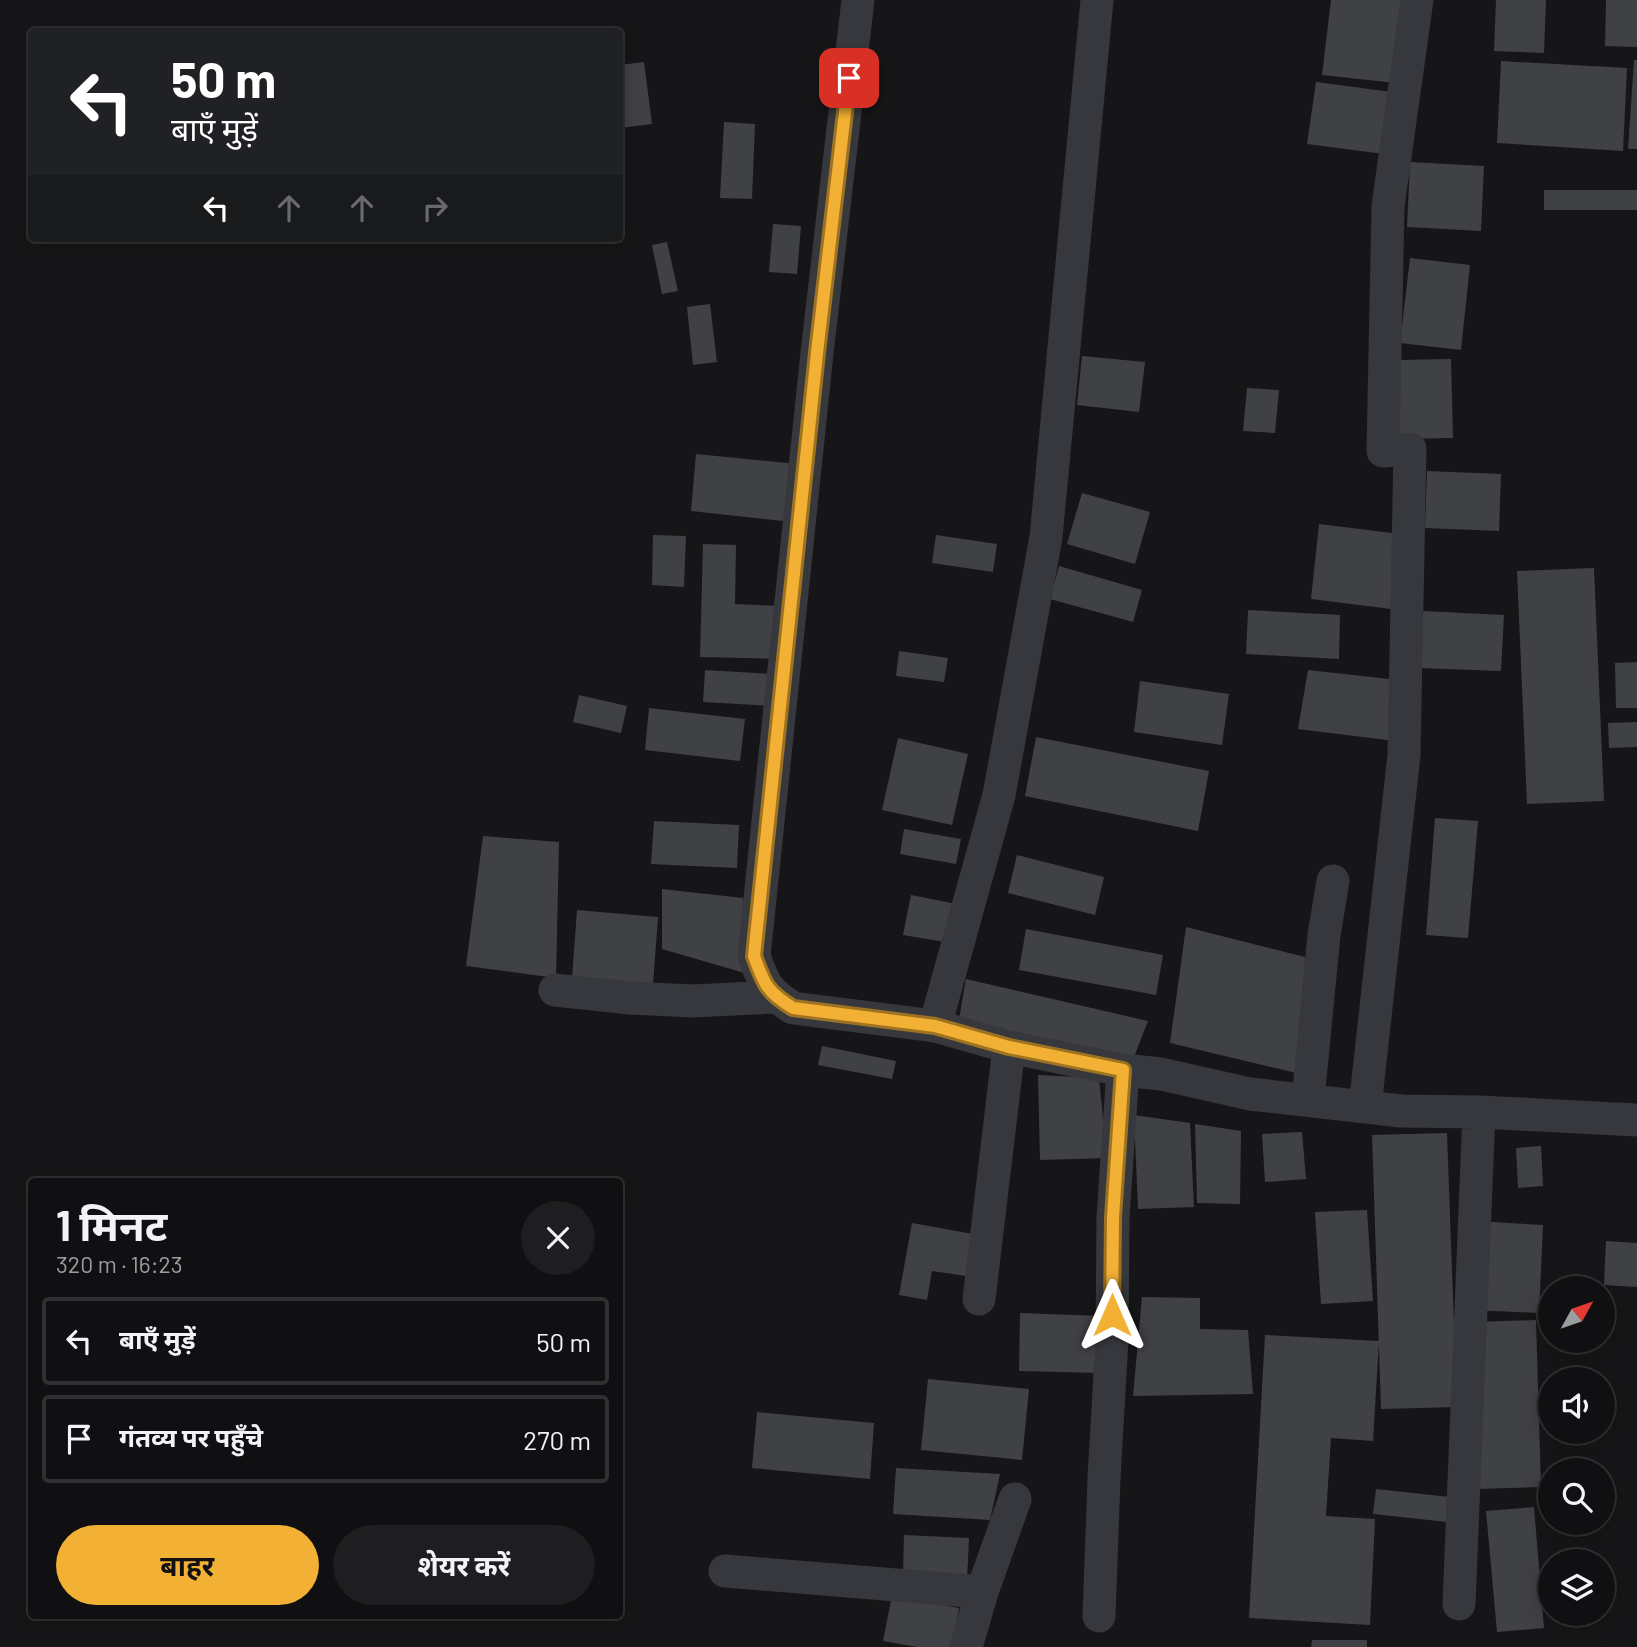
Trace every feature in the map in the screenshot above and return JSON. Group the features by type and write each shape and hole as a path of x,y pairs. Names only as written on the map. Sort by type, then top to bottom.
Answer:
{"street":[{"path":"858,0 817,353 754,956 763,981 774,997 793,1008 935,1026 1009,1047 1123,1070 1161,1074 1250,1094 1401,1111 1479,1112 1637,1121"},
{"path":"935,1026 999,796 1046,537 1097,0"},
{"path":"1365,1107 1404,755 1410,449 1383,452 1388,206 1417,0"},
{"path":"1308,1100 1324,935 1334,881"},
{"path":"555,990 693,1001 774,997"},
{"path":"979,1298 1009,1047"},
{"path":"1098,1616 1112,1340 1113,1217 1123,1070"},
{"path":"1459,1604 1479,1112"},
{"path":"966,1647 1015,1499"},
{"path":"725,1571 982,1592"}],"building":[{"path":"1331,0 1402,0 1396,83 1322,75"},
{"path":"1496,0 1546,0 1544,53 1494,51"},
{"path":"1606,0 1637,0 1637,47 1605,46"},
{"path":"1634,60 1637,60 1637,149 1628,149"},
{"path":"1501,61 1627,68 1623,151 1497,143"},
{"path":"644,62 652,124 623,128 623,65"},
{"path":"1316,82 1392,92 1384,154 1307,144"},
{"path":"724,122 755,124 752,199 720,198"},
{"path":"1410,162 1484,166 1481,231 1407,227"},
{"path":"1544,190 1637,190 1637,210 1544,210"},
{"path":"773,224 801,226 797,274 769,272"},
{"path":"667,242 678,291 662,294 652,245"},
{"path":"1410,258 1470,265 1461,350 1400,343"},
{"path":"710,304 717,362 693,365 687,307"},
{"path":"1082,356 1145,362 1139,412 1077,405"},
{"path":"1451,359 1453,438 1400,439 1397,360"},
{"path":"1247,388 1279,390 1275,433 1243,431"},
{"path":"696,454 798,464 792,522 691,511"},
{"path":"1427,471 1501,474 1499,531 1425,528"},
{"path":"1082,493 1150,512 1135,564 1067,544"},
{"path":"1319,524 1400,534 1391,609 1311,599"},
{"path":"653,535 686,536 684,587 652,585"},
{"path":"936,535 997,544 993,572 932,563"},
{"path":"703,544 736,545 735,604 783,606 782,659 700,657"},
{"path":"1059,566 1142,590 1133,622 1050,599"},
{"path":"1594,568 1604,801 1527,804 1517,571"},
{"path":"1248,610 1340,615 1339,659 1246,654"},
{"path":"1422,611 1504,615 1501,671 1419,668"},
{"path":"899,651 948,658 944,682 896,676"},
{"path":"1637,662 1637,708 1616,708 1615,663"},
{"path":"705,670 773,674 771,706 703,702"},
{"path":"1308,670 1398,680 1395,741 1298,729"},
{"path":"1140,681 1229,694 1222,745 1134,732"},
{"path":"579,695 627,706 621,733 573,722"},
{"path":"649,708 745,719 740,761 645,750"},
{"path":"1637,722 1637,747 1609,748 1608,723"},
{"path":"1036,737 1209,771 1198,831 1025,796"},
{"path":"898,738 968,754 952,825 882,810"},
{"path":"1435,818 1478,821 1468,938 1426,935"},
{"path":"654,821 739,825 737,868 651,864"},
{"path":"904,829 961,839 956,864 900,854"},
{"path":"483,836 559,842 556,978 466,966"},
{"path":"1017,855 1104,877 1095,915 1008,893"},
{"path":"662,889 743,898 748,974 662,949"},
{"path":"911,895 967,906 957,944 903,935"},
{"path":"577,910 658,917 653,985 572,978"},
{"path":"1186,927 1305,957 1301,1074 1170,1043"},
{"path":"1026,929 1163,955 1156,995 1019,970"},
{"path":"966,979 1148,1021 1134,1057 958,1025"},
{"path":"822,1046 896,1061 892,1079 818,1065"},
{"path":"1038,1075 1099,1078 1107,1158 1040,1160"},
{"path":"1134,1115 1190,1123 1194,1207 1138,1209"},
{"path":"1195,1124 1241,1131 1240,1204 1197,1203"},
{"path":"1302,1132 1306,1179 1265,1182 1262,1134"},
{"path":"1447,1133 1457,1407 1381,1409 1372,1135"},
{"path":"1541,1146 1543,1186 1518,1188 1516,1148"},
{"path":"1367,1210 1373,1301 1321,1304 1315,1212"},
{"path":"1475,1221 1543,1225 1538,1313 1472,1310"},
{"path":"912,1223 973,1234 966,1276 932,1271 927,1300 899,1295"},
{"path":"1606,1241 1637,1243 1637,1287 1615,1286 1615,1276 1604,1276"},
{"path":"1142,1297 1200,1298 1200,1329 1248,1330 1253,1394 1133,1396"},
{"path":"1020,1313 1101,1316 1100,1373 1019,1371"},
{"path":"1536,1320 1540,1458 1538,1458 1538,1487 1478,1489 1473,1322"},
{"path":"1265,1335 1379,1341 1373,1441 1331,1438 1326,1516 1375,1519 1370,1625 1249,1618"},
{"path":"928,1379 1029,1389 1022,1460 921,1450"},
{"path":"757,1412 874,1423 870,1479 752,1468"},
{"path":"896,1468 1000,1474 990,1520 893,1514"},
{"path":"1376,1489 1450,1497 1447,1522 1373,1514"},
{"path":"1534,1507 1538,1555 1538,1626 1544,1628 1497,1632 1486,1511"},
{"path":"904,1535 969,1538 967,1580 903,1577"},
{"path":"892,1595 959,1608 952,1647 917,1647 883,1641"},
{"path":"1312,1640 1367,1640 1367,1647 1311,1647"}],"route":[{"path":"849,78 817,353 754,956 763,981 774,997 793,1008 935,1026 1009,1047 1123,1070 1113,1217 1112,1315"}]}
